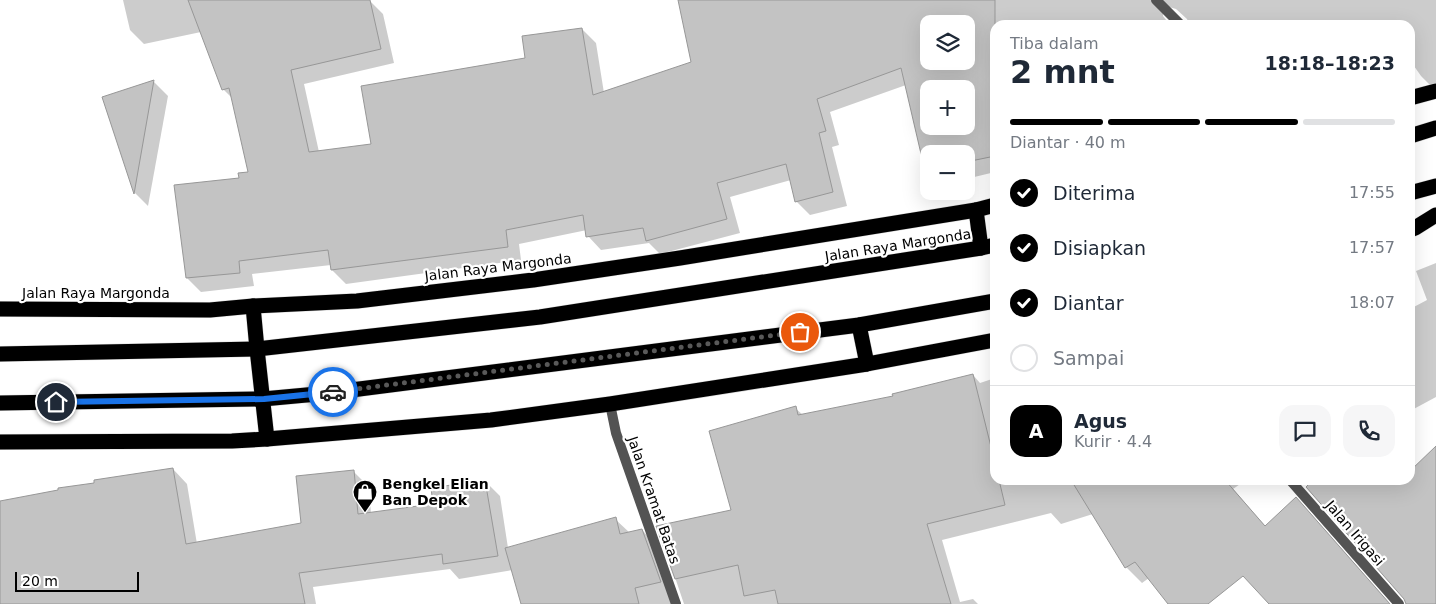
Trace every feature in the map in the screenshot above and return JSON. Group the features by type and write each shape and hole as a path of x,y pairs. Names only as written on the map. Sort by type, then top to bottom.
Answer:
{"highway":[{"path":"1415,97 1436,91"},
{"path":"1415,134 1436,128"},
{"path":"1415,192 1436,186"},
{"name":"Jalan Raya Margonda","path":"0,309 210,310 357,301 533,280 680,258 990,206"},
{"path":"976,210 988,246"},
{"path":"1415,228 1436,215"},
{"name":"Jalan Raya Margonda","path":"0,354 257,349 540,317 988,246"},
{"path":"0,403 264,399 328,393 859,325 990,302"},
{"path":"253,306 268,439"},
{"path":"859,325 867,364"},
{"path":"0,442 268,439 491,420 610,404 867,364 990,341"}],"street":[{"path":"1156,0 1177,20"},
{"name":"Jalan Kramat Batas","path":"610,404 616,433 676,604"},
{"name":"Jalan Irigasi","path":"1294,485 1399,604"}],"building":[{"path":"188,0 370,0 381,49 291,70 309,152 371,144 361,86 525,58 522,36 582,28 593,95 691,62 678,0 995,0 995,20 990,20 990,157 975,160 975,145 920,145 920,150 901,68 817,99 826,131 819,133 833,192 795,202 786,164 717,183 727,219 646,241 643,228 586,237 583,215 506,230 508,247 331,270 328,250 239,261 240,273 186,278 174,185 239,178 238,173 248,172 229,88 222,90"},
{"path":"154,80 134,194 102,97"},
{"path":"973,374 990,443 990,485 1000,485 1005,505 927,524 951,604 778,604 775,590 744,596 738,565 675,579 656,526 731,510 709,431 796,406 798,415 893,396 892,394"},
{"path":"1436,446 1436,604 1406,604 1404,599 1306,487 1308,485 1415,485 1415,466"},
{"path":"173,468 186,544 301,523 296,476 354,470 358,514 433,504 431,488 485,480 498,556 443,564 442,554 299,573 305,604 0,604 0,501 58,490 58,488 94,483 94,480"},
{"path":"1074,485 1229,485 1265,526 1296,497 1390,604 1269,604 1243,576 1208,604 1168,604 1135,562 1125,568"},
{"path":"616,517 620,534 642,529 661,582 635,588 639,604 521,604 505,548"}],"way so far":[{"path":"333,392 800,332"}],"place":[{"name":"Bengkel Elian Ban Depok","path":"365,513"}],"route":[{"path":"56,402 264,399 333,392"}]}
